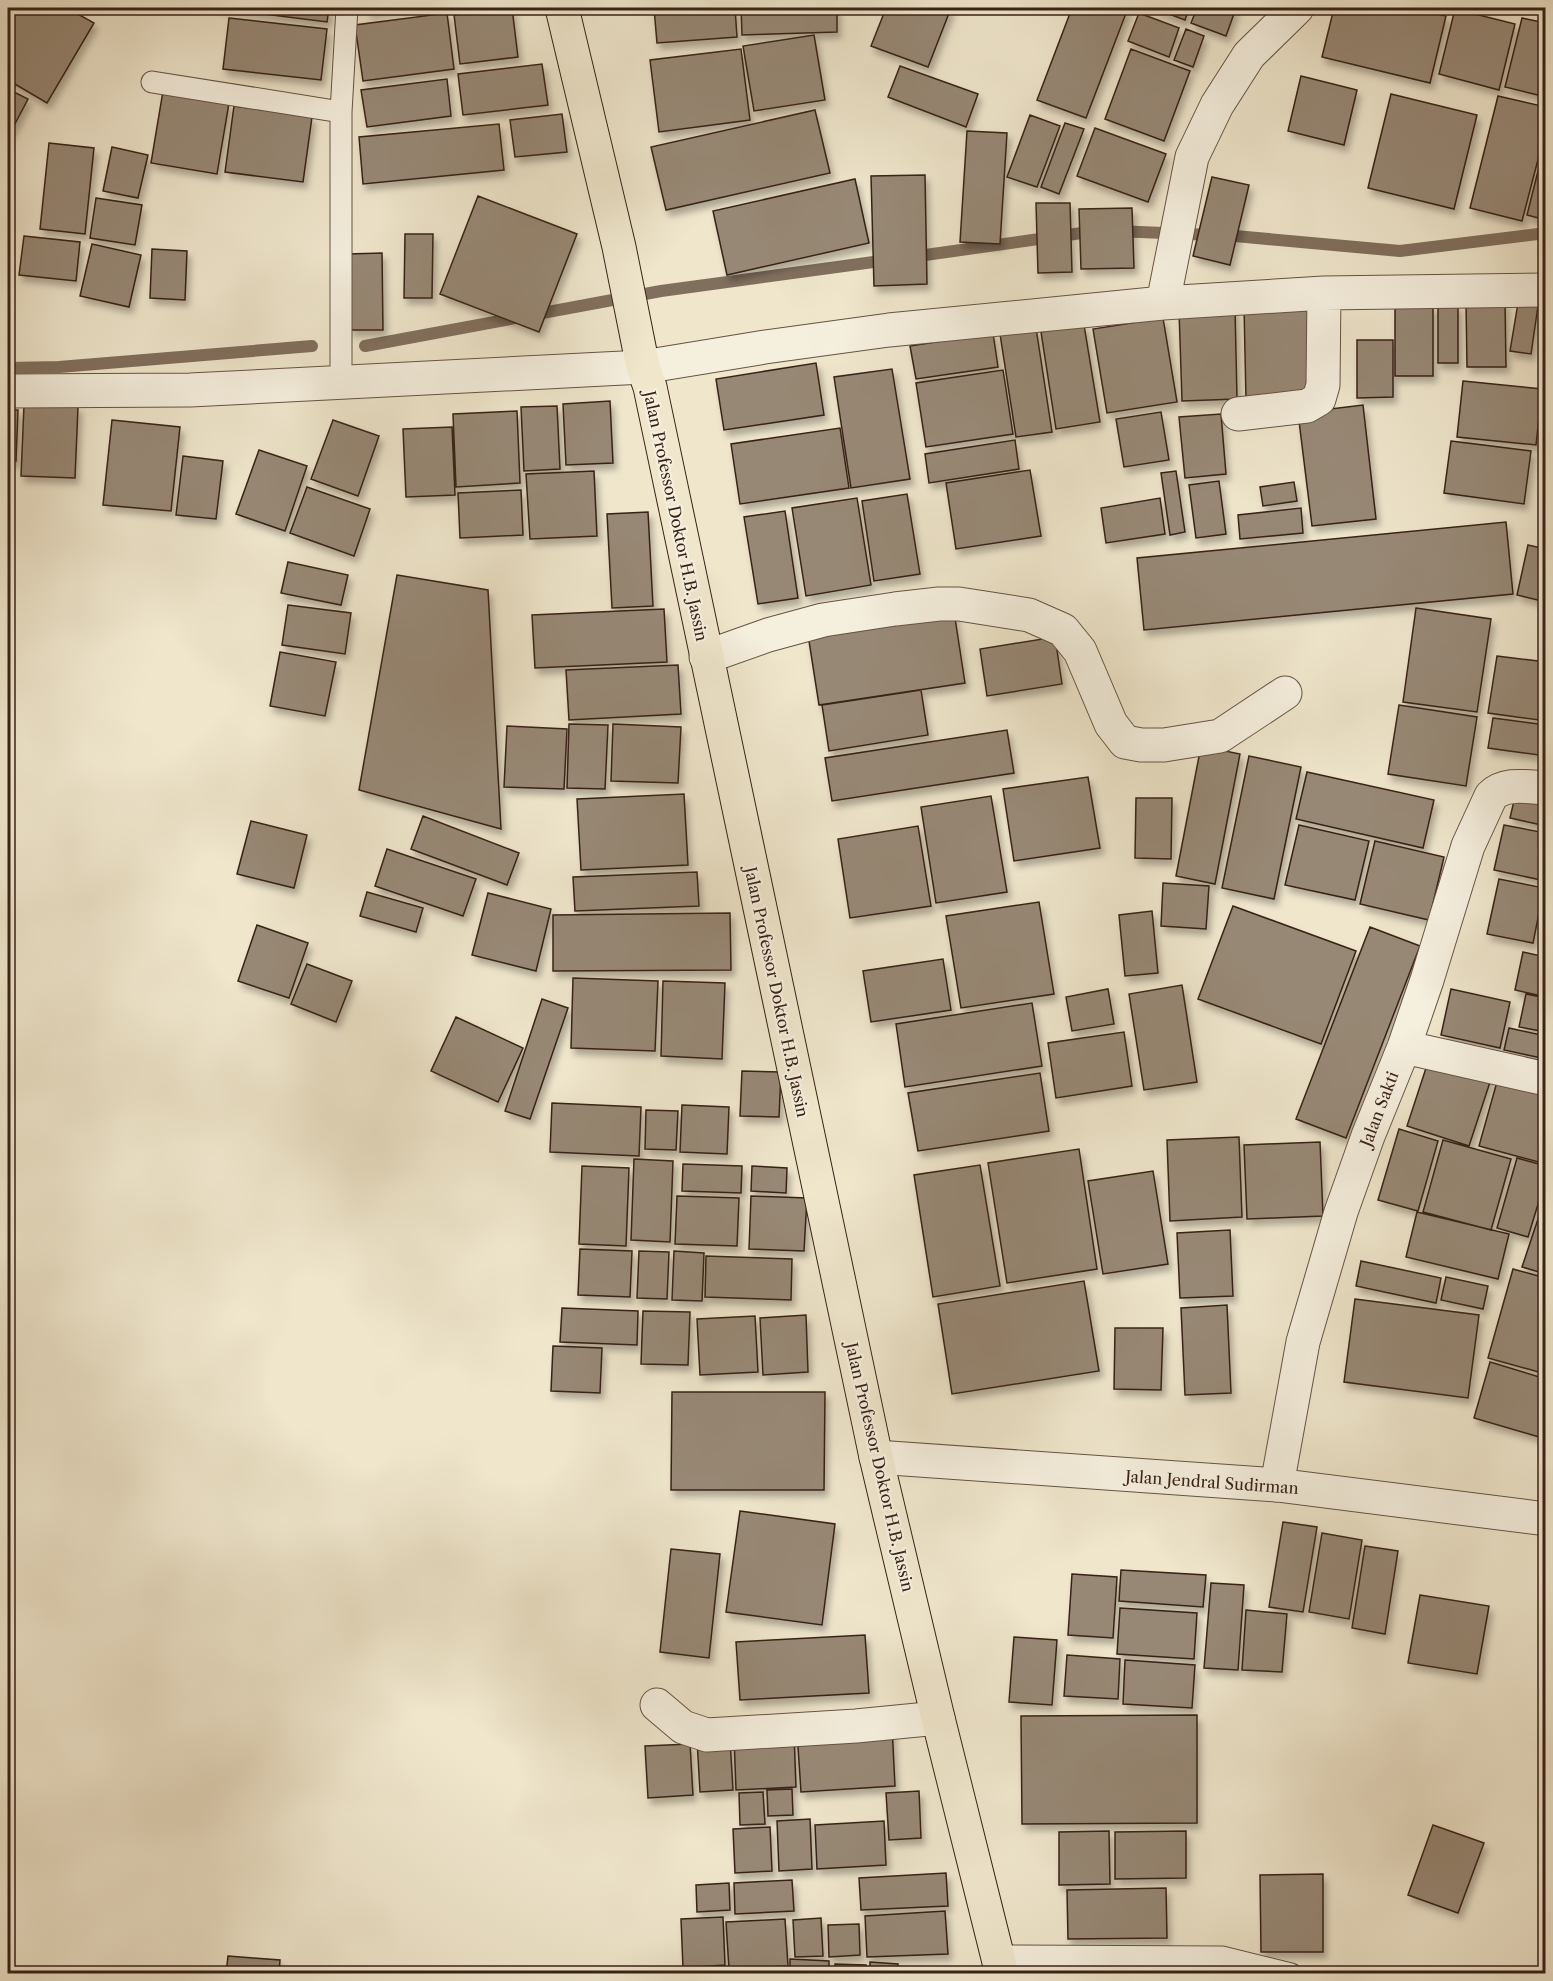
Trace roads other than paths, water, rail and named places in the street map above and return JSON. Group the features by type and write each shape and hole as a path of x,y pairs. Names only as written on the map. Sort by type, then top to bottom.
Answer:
{"highway":[{"name":"Jalan Professor Doktor H.B. Jassin","path":"562,8 619,247 640,353 650,387 876,1457 1000,1965"}],"street":[{"path":"1163,303 1192,157 1217,105 1249,55 1297,8"},
{"path":"8,391 190,390 342,384 640,353 765,347 889,330 1163,303 1324,293 1545,290"},
{"path":"1238,414 1306,406 1319,399 1323,385 1324,293"},
{"path":"706,657 768,635 823,620 906,608 959,604 1029,615 1063,630 1080,651 1111,724 1125,742 1141,746 1164,745 1220,736 1285,693"},
{"name":"Jalan Sakti","path":"1277,1485 1306,1332 1341,1212 1368,1136 1404,1047 1468,846 1491,796 1497,789 1510,786 1545,788"},
{"path":"1404,1047 1545,1079"},
{"name":"Jalan Jendral Sudirman","path":"876,1457 1277,1485 1545,1519"},
{"path":"657,1705 683,1727 707,1735 938,1718"}],"lane":[{"path":"342,384 342,112 347,8"},
{"path":"152,81 342,112"},
{"path":"1000,1965 1222,1957 1291,1974"}],"waterway":[{"path":"911,257 1096,231"},
{"path":"1116,231 1235,236 1400,251 1546,233"},
{"path":"365,346 661,291 888,260"},
{"path":"8,368 59,367 312,346"}]}
